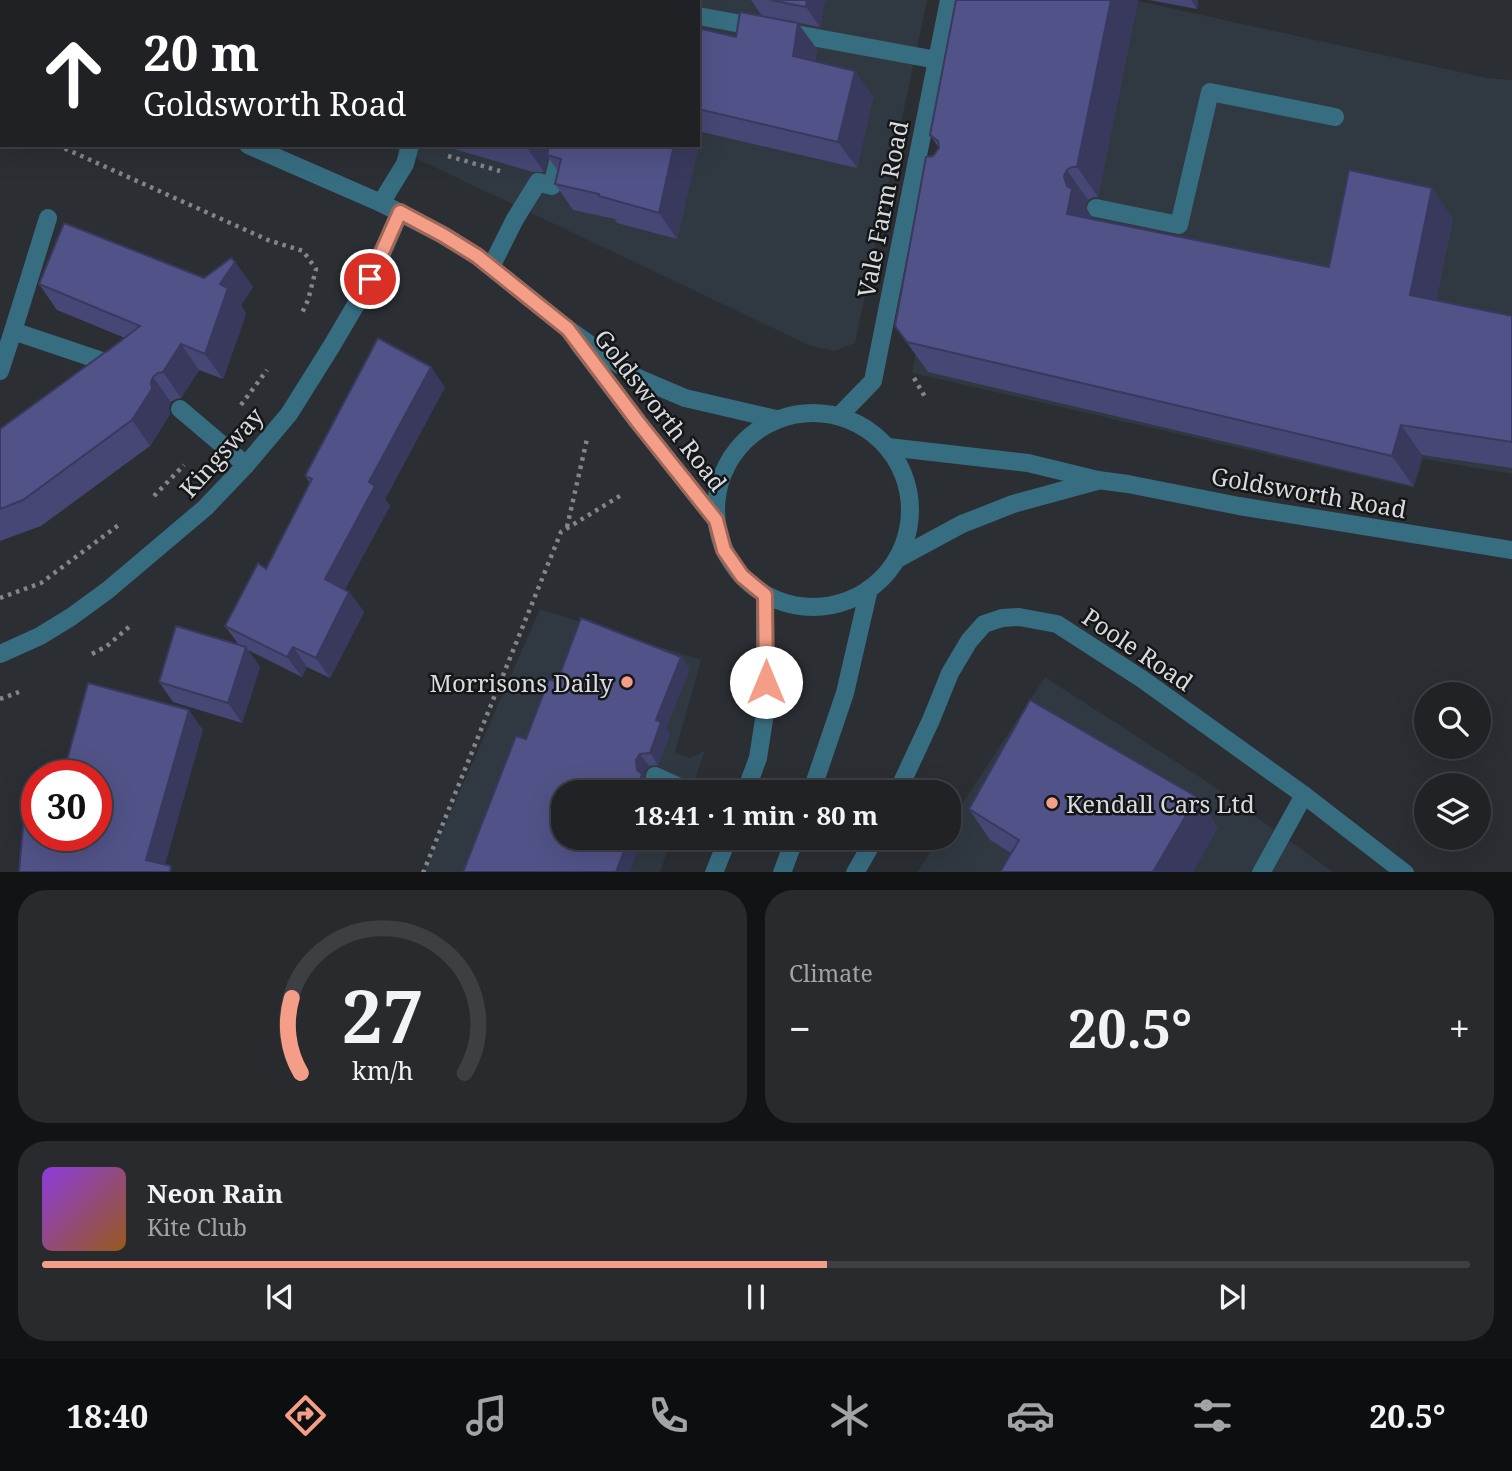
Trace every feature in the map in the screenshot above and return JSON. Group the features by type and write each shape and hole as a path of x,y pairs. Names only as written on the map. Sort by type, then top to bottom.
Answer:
{"street":[{"name":"Vale Farm Road","path":"839,416 873,381 921,173 937,60 949,0"},
{"path":"700,14 937,60"},
{"path":"1096,208 1179,225 1210,92 1335,117"},
{"name":"Goldsworth Road","path":"253,147 381,203 443,235 477,256 568,329 638,378 685,398 776,419"},
{"path":"381,203 405,164 409,147"},
{"path":"492,267 515,219 538,182 552,186 562,147"},
{"name":"Kingsway","path":"0,654 40,636 108,590 205,508 246,466 289,414 331,347 370,279 400,212"},
{"path":"0,371 48,218"},
{"name":"Goldsworth Road","path":"568,329 716,520"},
{"path":"13,331 120,368"},
{"path":"180,409 246,466"},
{"path":"808,412 839,416 868,429 888,447 903,470 910,496 910,527 899,558 879,583 869,590 824,607 794,606 765,595 742,576 724,550 716,520 718,490 729,460 749,437 776,419 808,412"},
{"name":"Goldsworth Road","path":"888,447 1028,463 1098,480 1239,506 1512,550"},
{"name":"Goldsworth Road","path":"899,558 962,524 1013,504 1098,480"},
{"path":"815,780 845,693 869,590"},
{"path":"750,780 758,758 765,713 765,595"},
{"name":"Poole Road","path":"903,780 950,673 969,641 984,624 1002,618 1019,617 1057,624 1142,679 1304,795 1404,872"},
{"path":"1262,872 1304,795"},
{"path":"714,872 723,850"},
{"path":"782,872 791,850"},
{"path":"856,872 868,850"}],"path":[{"path":"61,147 268,240 303,251"},
{"path":"444,155 538,182"},
{"path":"567,528 587,439"},
{"path":"423,872 561,532 623,494"}],"shaded area":[{"path":"700,0 927,0 855,343 835,351 811,346 392,147 700,147"},
{"path":"983,0 1134,0 1487,78 1512,80 1512,474 1423,459 1414,488 912,373"},
{"path":"540,609 701,660 675,753 690,758 705,751 695,780 551,780 551,850 668,850 660,872 424,872"},
{"path":"1045,677 1209,783 1333,872 918,872 931,850 961,850 961,806"}],"building":[{"path":"770,0 807,0 806,7"},
{"path":"956,0 1111,0 1077,167 1067,170 1064,176 1067,186 1072,189 1067,214 1329,267 1349,170 1432,188 1410,295 1512,316 1512,442 1401,425 1392,456 907,342 895,326 926,157 933,156 939,148 938,141 930,135"},
{"path":"740,12 798,23 793,56 855,71 838,142 700,109 700,28 736,37"},
{"path":"549,147 674,147 659,213 599,194 555,184 561,159 547,155"},
{"path":"64,223 204,278 231,258 235,262 220,284 228,288 205,354 181,344 163,372 153,377 152,389 132,420 23,500 0,509 0,429 140,326 39,284"},
{"path":"378,338 431,367 369,482 375,486 325,579 349,592 316,658 293,647 287,657 225,626 258,563 266,569 312,479 305,476"},
{"path":"581,618 681,657 656,720 661,722 650,753 640,754 636,760 637,770 642,774 640,780 551,780 551,850 624,850 616,872 463,872 516,736 526,739 549,679 557,682"},
{"path":"176,626 246,647 228,703 159,682"},
{"path":"88,683 189,710 146,860 171,866 170,872 19,872 21,850 112,851 112,760 67,760"},
{"path":"1030,700 1197,797 1153,872 1000,872 1019,840 969,809"}],"place":[{"name":"Morrisons Daily","path":"627,682"},
{"name":"Kendall Cars Ltd","path":"1052,803"}],"route":[{"path":"370,279 400,212 477,256 568,329 716,520 724,550 742,576 765,595 766,682"}]}
